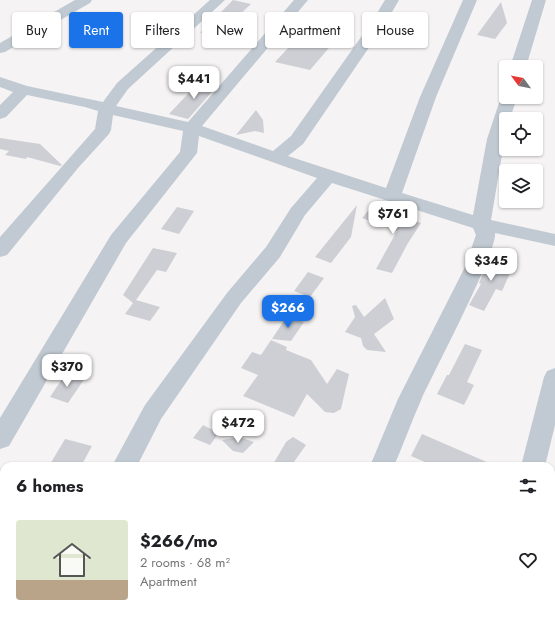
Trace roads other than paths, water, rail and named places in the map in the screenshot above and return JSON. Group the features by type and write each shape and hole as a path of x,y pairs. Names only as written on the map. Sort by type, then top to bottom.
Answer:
{"street":[{"path":"0,49 85,0"},
{"path":"0,250 72,164 103,130 106,109 122,86 218,0"},
{"path":"0,439 118,240 188,153 192,128 301,0"},
{"path":"276,157 297,140 378,24 392,0"},
{"path":"392,196 403,161 456,28 470,0"},
{"path":"520,60 539,0"},
{"path":"0,82 24,90 90,102 106,109 192,128 328,176 481,224 555,240"},
{"path":"0,114 24,90"},
{"path":"384,462 410,399 484,243 486,235 481,224 495,139 506,104"},
{"path":"126,462 153,412 234,298 273,252 298,212 328,176"},
{"path":"534,462 555,377"}]}
